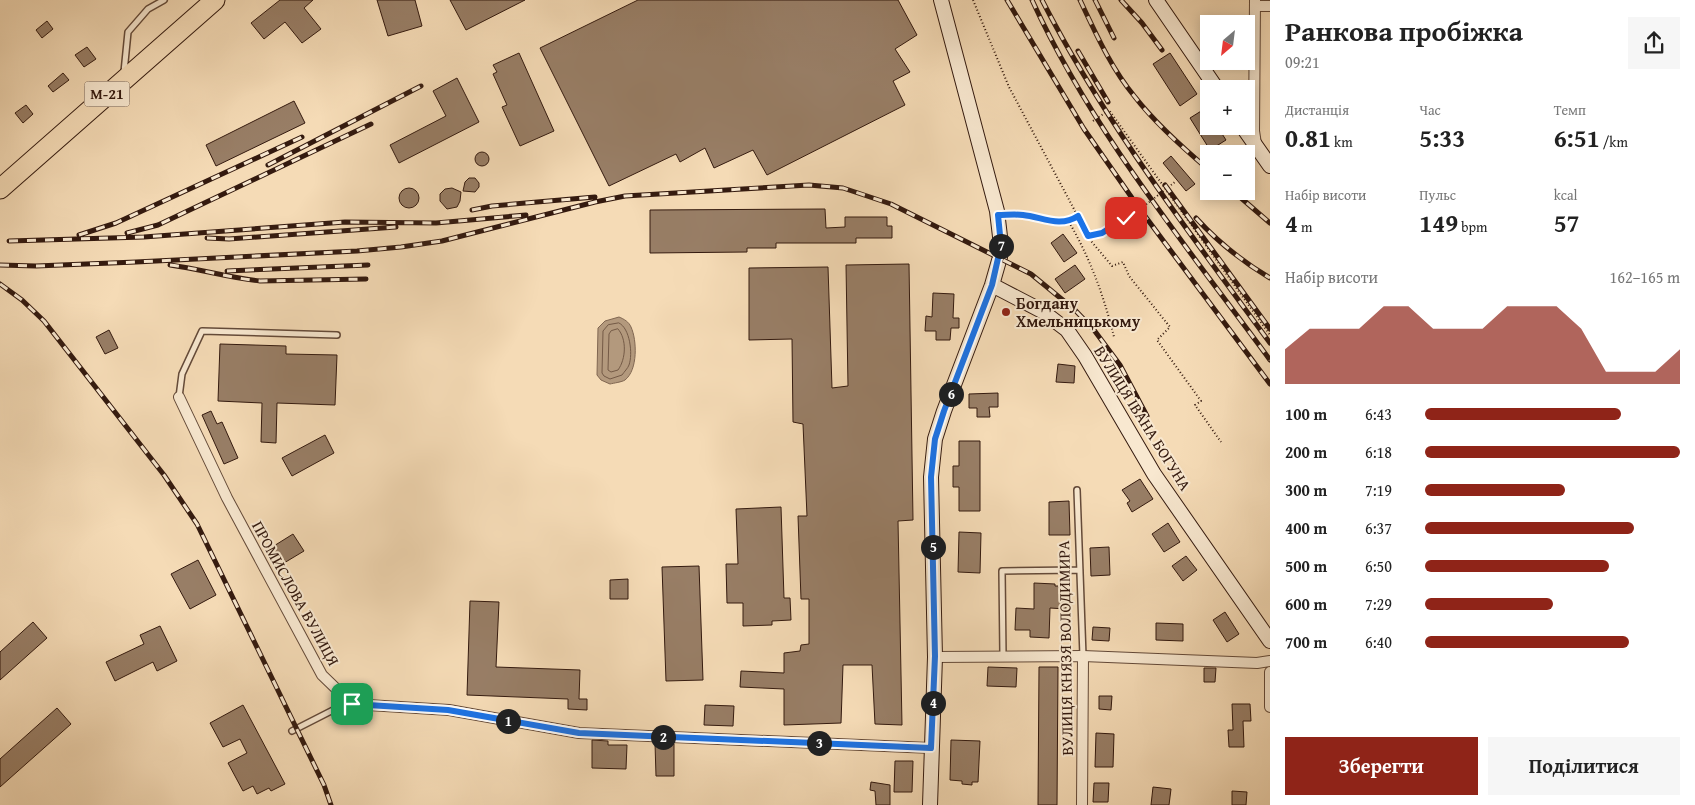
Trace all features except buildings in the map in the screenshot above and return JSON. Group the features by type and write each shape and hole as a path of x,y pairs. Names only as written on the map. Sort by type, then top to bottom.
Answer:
{"highway":[{"name":"М-21","path":"0,189 215,0"}],"street":[{"path":"930,805 935,656 931,477 935,439 992,285 1001,245 998,215 941,0"},
{"path":"1156,0 1210,80"},
{"path":"1251,80 1255,3 1270,6"},
{"path":"1248,135 1270,166"},
{"path":"1255,135 1258,150"},
{"name":"ВУЛИЦЯ ІВАНА БОГУНА","path":"992,285 1042,311 1067,330 1085,356 1154,474 1270,641"},
{"name":"ПРОМИСЛОВА ВУЛИЦЯ","path":"179,397 227,498 322,675 352,704"},
{"path":"935,656 1083,656 1257,663 1270,660"},
{"name":"ВУЛИЦЯ КНЯЗЯ ВОЛОДИМИРА","path":"1082,805 1083,656"},
{"path":"1270,672 1270,707"},
{"path":"352,704 448,710 579,733 931,748"}],"lane":[{"path":"123,80 128,32 148,9 164,0"},
{"path":"179,397 182,374 202,331 337,335"},
{"name":"ВУЛИЦЯ КНЯЗЯ ВОЛОДИМИРА","path":"1077,490 1083,656"},
{"path":"1002,656 1002,571 1080,570"},
{"path":"292,731 341,706 352,704"}],"path":[{"path":"973,0 1009,87 1088,236 1112,266 1123,262 1129,276 1170,328 1157,340 1201,401 1195,405 1221,442"},
{"path":"1093,122 1109,110 1270,335"},
{"path":"1088,236 1102,233 1114,226 1175,182"},
{"path":"998,215 1023,215 1052,222 1069,222 1078,216"},
{"path":"1069,222 1083,247 1096,277 1114,337"}],"water":[{"path":"619,317 631,327 635,355 632,369 625,380 610,384 601,380 597,375 598,328 605,321"}],"railway":[{"path":"1007,0 1084,129 1139,208 1270,384"},
{"path":"1032,0 1056,48 1111,141 1173,230 1270,360"},
{"path":"1042,0 1067,46 1120,133 1270,343"},
{"path":"1080,0 1104,50 1126,86 1161,126 1200,162"},
{"path":"1095,0 1114,38"},
{"path":"1121,0 1142,23 1162,50"},
{"path":"1078,51 1108,102"},
{"path":"268,165 421,86"},
{"path":"127,233 158,225 371,124"},
{"path":"79,235 116,223 302,137"},
{"path":"0,265 36,266 136,262 357,251 401,247 442,241 625,196 809,185 843,188 891,204 1031,274 1075,310 1094,330 1120,365 1147,416"},
{"path":"1165,185 1270,329"},
{"path":"472,210 492,206 595,197"},
{"path":"1243,200 1270,223"},
{"path":"9,241 144,237 345,222 436,223 526,215"},
{"path":"1196,218 1231,251 1270,278"},
{"path":"207,238 229,239 396,227"},
{"path":"170,265 260,281 366,279"},
{"path":"227,271 368,265"},
{"path":"0,284 22,300 44,321 164,475 197,524 324,785 331,805"}],"place":[{"name":"Богдану Хмельницькому","path":"1006,312"}],"route":[{"path":"352,704 448,710 579,733 931,748 935,656 931,477 935,439 992,285 1001,245 998,215 1023,215 1052,222 1069,222 1078,216 1088,236 1102,233 1126,218"}]}
